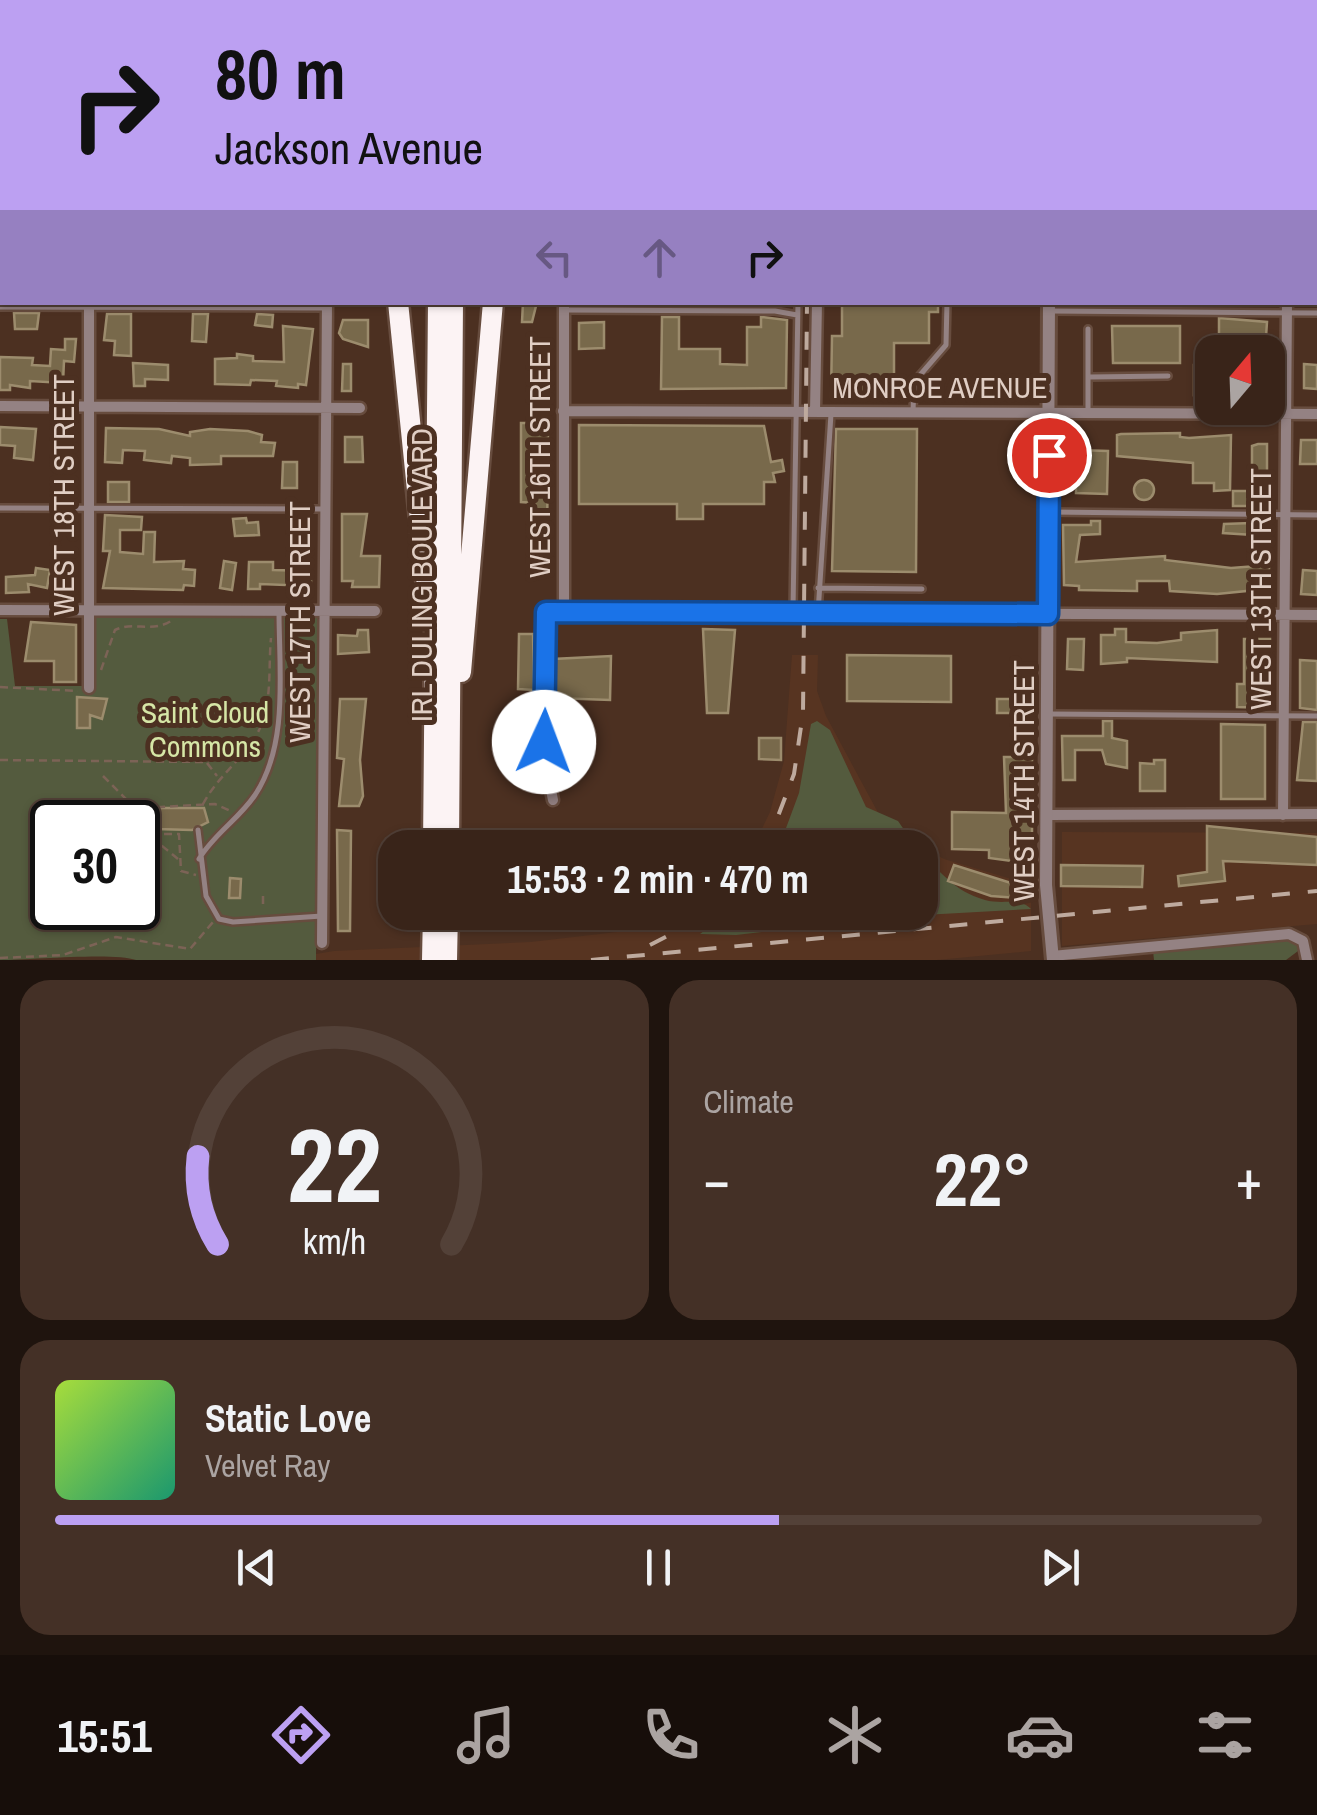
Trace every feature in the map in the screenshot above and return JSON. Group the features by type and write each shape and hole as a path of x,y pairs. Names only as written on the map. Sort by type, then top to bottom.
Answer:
{"highway":[{"path":"398,305 420,546 435,634"},
{"name":"IRL DULING BOULEVARD","path":"433,830 438,305"},
{"name":"IRL DULING BOULEVARD","path":"448,830 453,305"},
{"path":"450,758 466,628 493,305"}],"street":[{"name":"WEST 18TH STREET","path":"89,305 89,685"},
{"name":"WEST 17TH STREET","path":"322,942 327,305"},
{"path":"815,411 817,305"},
{"name":"WEST 16TH STREET","path":"553,800 544,754 546,612 564,612 564,306"},
{"name":"WEST 14TH STREET","path":"1049,307 1046,815 1052,958"},
{"name":"WEST 13TH STREET","path":"1283,815 1287,308"},
{"path":"0,406 360,408"},
{"name":"MONROE AVENUE","path":"563,410 1317,414"},
{"path":"0,610 375,610"},
{"path":"564,612 1317,616"},
{"path":"1046,815 1317,814"},
{"path":"1052,958 1289,934 1300,938 1306,960"}],"lane":[{"path":"0,307 59,305"},
{"path":"793,613 798,305"},
{"path":"913,412 914,382 946,345 947,305"},
{"path":"564,306 775,311 797,315"},
{"path":"1049,307 1287,308 1317,313"},
{"path":"1088,329 1088,413"},
{"path":"1090,377 1168,376"},
{"path":"818,613 831,411"},
{"path":"0,508 324,509"},
{"path":"1048,512 1317,515"},
{"path":"818,588 922,588"},
{"path":"199,859 259,789 273,751 279,610"},
{"path":"1047,714 1317,716"},
{"path":"198,830 206,896 219,918 233,922 322,916"}],"path":[{"path":"0,687 74,692 89,685 102,668 114,630 124,626 155,629 178,618"},
{"path":"203,804 218,779 257,735 266,706 272,634"},
{"path":"0,760 206,762 244,748"},
{"path":"206,762 218,779"},
{"path":"104,776 126,800"},
{"path":"160,805 224,807 236,817"},
{"path":"160,834 179,834 182,873 194,875"},
{"path":"160,843 178,860"},
{"path":"262,896 262,904"},
{"path":"0,958 63,954 116,938 190,949 206,926 219,918"}],"shaded area":[{"path":"792,655 818,655 817,691 826,716 882,820 895,830 761,830 784,761"},
{"path":"1062,832 1317,833 1317,924 1062,946"},
{"path":"938,856 1031,885 1031,951 937,960 280,960 334,951 531,942 634,930 938,930"}],"green space":[{"name":"Saint Cloud Commons","path":"95,615 318,618 316,960 136,960 91,956 0,960 0,619 7,619 15,686 82,686 93,671"},
{"path":"817,721 830,730 866,807 898,821 904,830 785,830 799,793 811,724"},
{"path":"938,870 974,896 1021,903 1031,909 938,914"},
{"path":"705,930 778,930 736,935 700,934"},
{"path":"1290,937 1302,948 1286,960 1154,960 1153,951"}],"building":[{"path":"523,305 536,305 532,322 522,322"},
{"path":"842,305 938,305 938,312 929,312 929,343 894,343 894,398 831,397 832,336 842,336"},
{"path":"14,313 39,313 37,329 15,329"},
{"path":"107,314 131,314 131,356 114,355 115,341 104,340"},
{"path":"193,314 208,314 206,342 192,341"},
{"path":"257,314 273,315 272,327 255,325"},
{"path":"662,317 679,317 679,349 720,349 720,364 747,365 747,327 761,327 761,317 787,320 786,388 661,389"},
{"path":"1219,318 1267,322 1266,335 1219,335"},
{"path":"343,320 368,320 368,347 343,339 339,333"},
{"path":"604,322 604,348 579,349 579,323"},
{"path":"283,326 313,329 306,385 276,386 277,381 251,380 250,385 215,384 215,359 237,358 237,354 253,356 253,361 284,362"},
{"path":"1112,326 1180,326 1180,363 1113,363"},
{"path":"65,339 76,339 74,362 64,361 63,383 30,381 30,388 10,385 10,390 0,390 0,357 33,358 32,365 50,366 51,349 65,350"},
{"path":"133,363 168,365 168,380 145,379 145,386 134,386"},
{"path":"343,364 351,364 351,391 342,391"},
{"path":"1304,364 1317,365 1317,389 1304,388"},
{"path":"521,423 548,423 547,554 535,554 535,503 521,502"},
{"path":"579,425 764,426 771,462 782,460 784,471 773,473 775,482 764,482 764,504 703,504 703,519 677,519 677,504 579,504"},
{"path":"0,427 36,429 33,460 14,458 15,446 0,445"},
{"path":"106,428 159,429 190,436 190,432 210,429 248,431 262,435 261,442 275,443 273,456 221,456 221,464 190,465 190,458 172,456 171,463 144,460 145,451 123,450 122,463 105,462"},
{"path":"836,429 917,429 916,572 832,571"},
{"path":"1180,433 1180,437 1189,438 1231,435 1230,490 1214,491 1214,483 1193,483 1193,463 1117,456 1117,435"},
{"path":"345,437 362,437 363,462 345,462"},
{"path":"1301,440 1317,440 1317,464 1300,464"},
{"path":"1267,444 1267,479 1252,479 1252,446"},
{"path":"1076,450 1108,451 1107,494 1076,493"},
{"path":"283,462 297,462 297,488 282,488"},
{"path":"64,478 74,478 74,501 64,501"},
{"path":"1144,480 1154,490 1144,500 1134,490"},
{"path":"108,482 129,482 129,502 108,502"},
{"path":"1233,491 1248,491 1248,506 1233,506"},
{"path":"342,514 367,514 361,556 380,556 379,587 352,587 353,581 342,581"},
{"path":"105,515 142,517 141,530 120,530 120,552 143,554 144,532 155,532 154,562 184,561 183,569 195,570 194,586 184,585 183,590 103,588 110,551 103,551"},
{"path":"246,518 247,523 258,522 259,535 235,536 233,519"},
{"path":"1091,521 1100,521 1100,534 1080,535 1076,562 1165,556 1165,560 1231,568 1269,565 1269,595 1257,595 1257,590 1217,594 1170,591 1169,581 1137,581 1137,591 1079,590 1079,586 1064,585 1063,525 1091,525"},
{"path":"1268,523 1268,536 1223,533 1224,524"},
{"path":"310,535 310,550 291,550 291,536"},
{"path":"224,561 236,563 232,590 220,588"},
{"path":"249,562 273,562 273,570 311,571 311,586 260,584 260,589 248,589"},
{"path":"36,568 50,570 47,588 28,584 29,592 6,593 6,577 35,575"},
{"path":"1303,570 1317,571 1317,595 1301,594"},
{"path":"31,622 76,625 76,682 54,682 54,661 25,661"},
{"path":"703,629 735,630 728,713 707,713"},
{"path":"1115,629 1126,629 1126,642 1157,643 1181,640 1181,633 1217,630 1217,662 1127,658 1127,662 1101,664 1101,635 1115,635"},
{"path":"358,630 368,630 369,652 338,654 338,635 357,636"},
{"path":"519,634 533,634 534,690 518,689"},
{"path":"1068,639 1084,639 1083,670 1067,669"},
{"path":"1244,639 1270,639 1270,708 1237,707 1237,684 1244,684"},
{"path":"847,655 951,656 951,702 847,701"},
{"path":"611,656 610,700 553,698 553,659"},
{"path":"1300,660 1317,661 1317,710 1300,708"},
{"path":"77,697 107,699 102,719 90,715 90,728 77,728"},
{"path":"340,699 366,699 360,760 363,796 359,806 339,806 344,759 337,758"},
{"path":"997,699 1027,699 1027,713 997,713"},
{"path":"528,705 536,705 535,752 524,751 525,736 515,736 515,723 527,723"},
{"path":"1103,721 1112,721 1112,738 1127,741 1127,768 1106,764 1102,750 1075,750 1075,780 1063,780 1062,736 1103,736"},
{"path":"1303,722 1317,722 1317,781 1297,780"},
{"path":"1221,724 1265,725 1265,799 1221,799"},
{"path":"553,738 574,739 573,766 555,766"},
{"path":"759,738 781,738 781,760 759,759"},
{"path":"1004,757 1032,757 1032,899 991,896 948,881 954,865 1011,883 1012,861 989,858 989,850 952,849 952,812 1006,813"},
{"path":"1154,760 1165,760 1165,791 1140,791 1140,763 1154,764"},
{"path":"160,808 204,808 208,822 192,830 160,829"},
{"path":"1207,826 1317,837 1317,865 1223,861 1225,881 1179,886 1178,876 1207,872"},
{"path":"337,830 351,831 350,931 338,931"},
{"path":"1061,865 1143,866 1142,887 1061,886"},
{"path":"230,878 241,879 240,898 229,898"}],"railway":[{"path":"773,830 794,774 803,713 807,305"},
{"path":"591,960 1317,891"},
{"path":"650,945 679,930"}],"route":[{"path":"544,742 546,612 1048,614 1049,455"}]}
